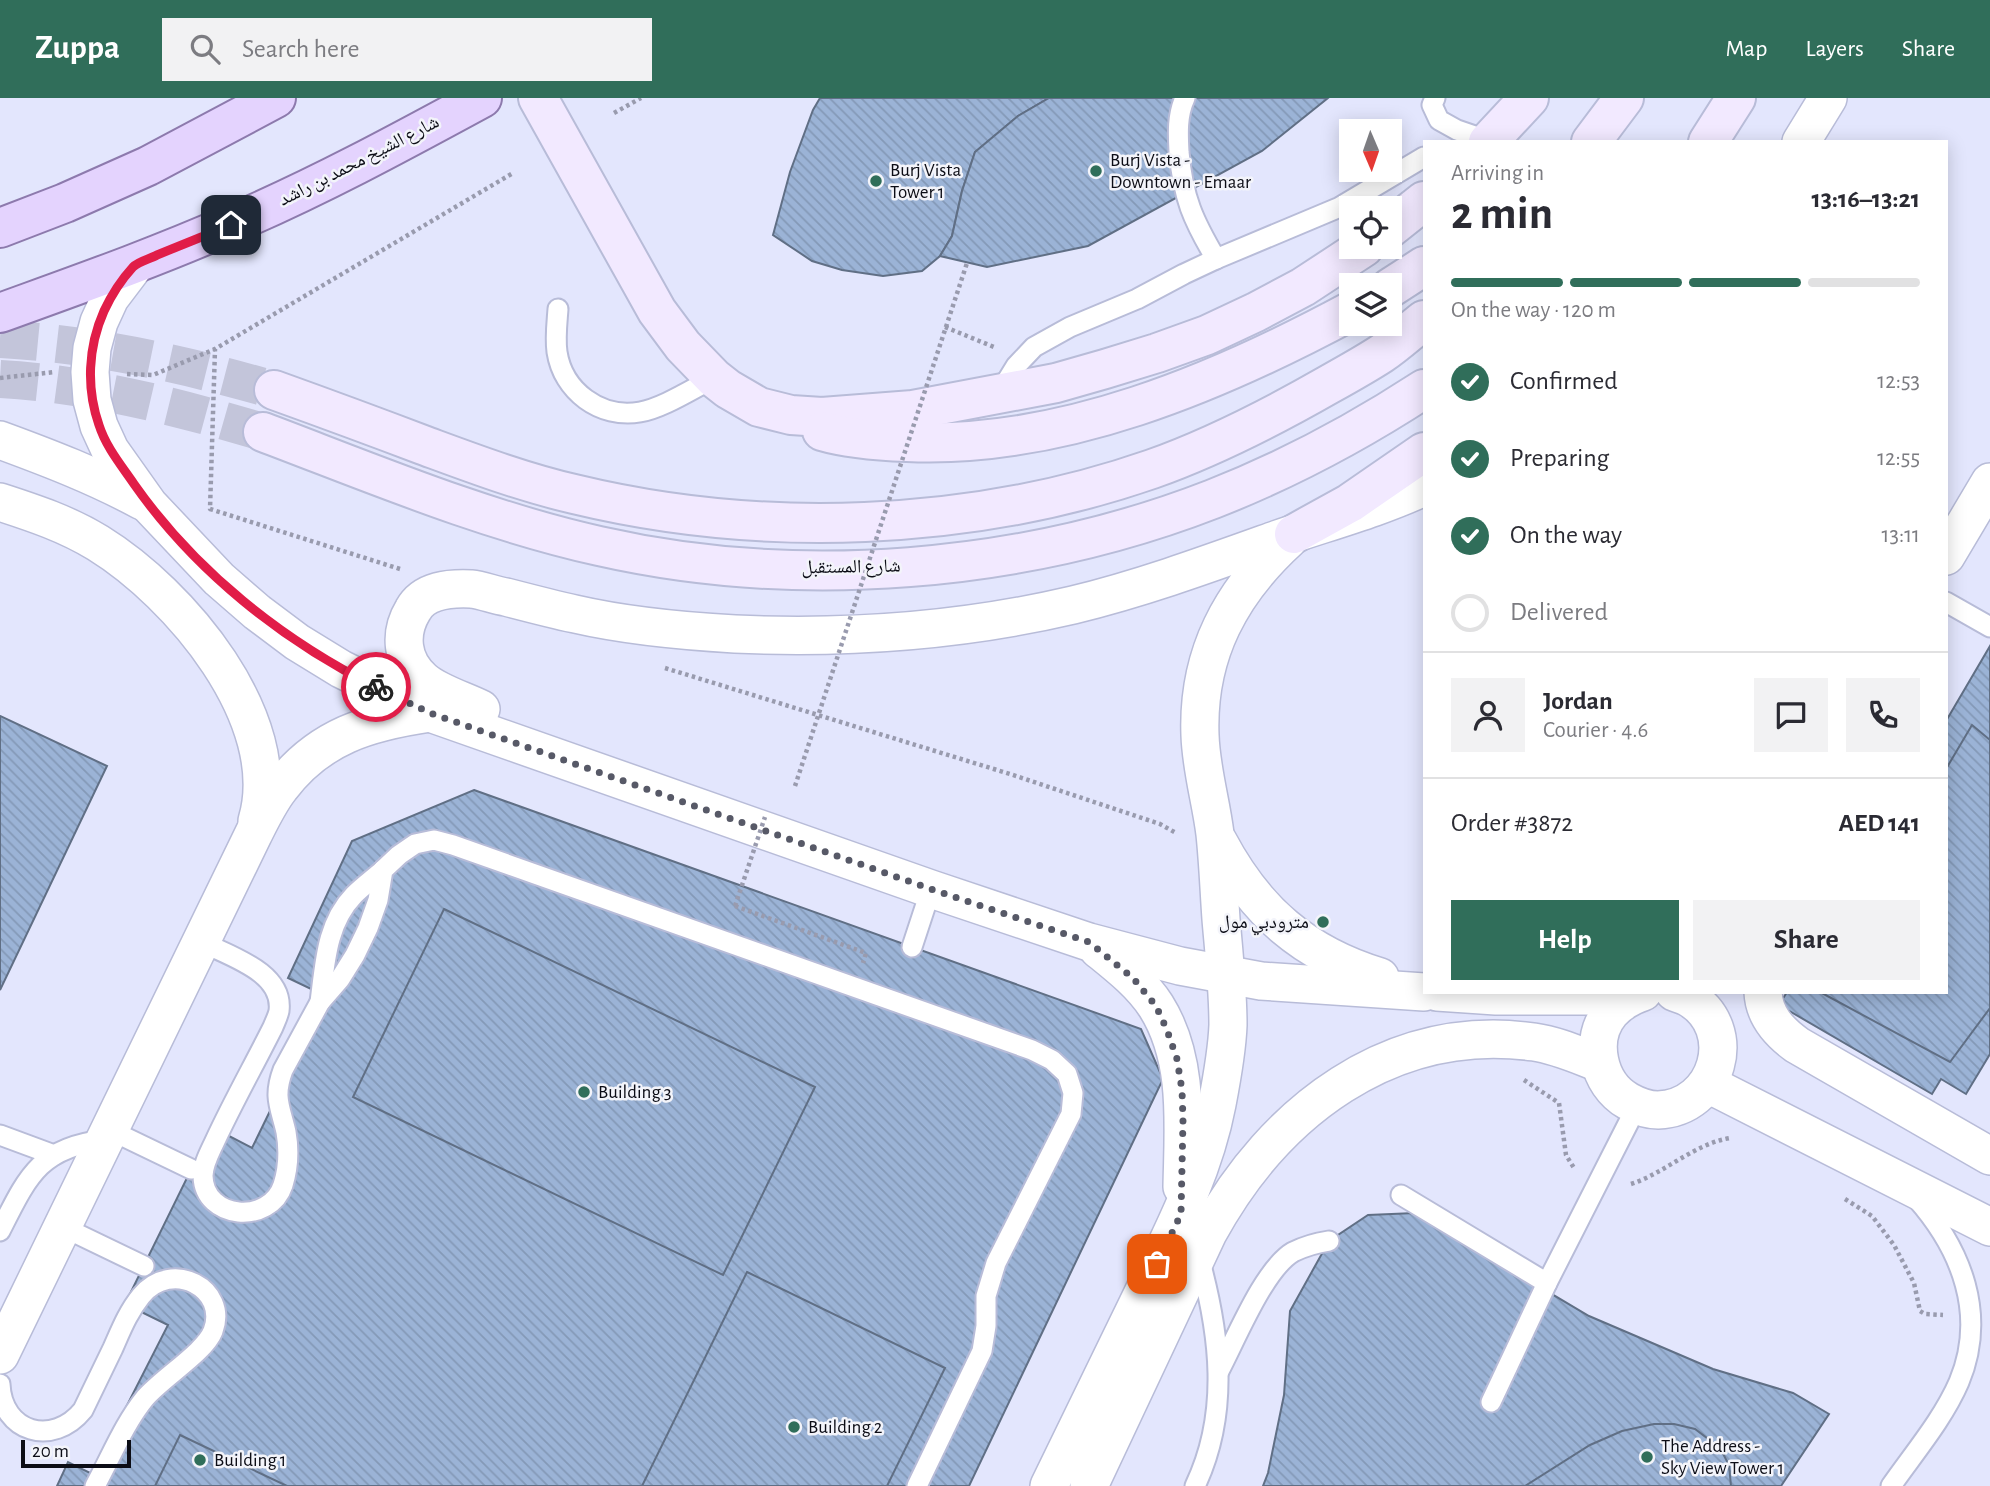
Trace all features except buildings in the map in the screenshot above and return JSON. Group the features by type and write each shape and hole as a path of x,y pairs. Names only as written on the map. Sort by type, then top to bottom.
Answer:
{"main road":[{"path":"0,228 148,166 238,111 276,98"},
{"name":"شارع الشيخ محمد بن راشد","path":"0,313 135,265 231,225 325,181 482,98"},
{"path":"538,98 657,311 683,346 714,378 743,398 805,426 834,435 880,441 950,442 1019,436 1065,427 1204,380 1304,336 1339,317"},
{"path":"1489,140 1529,98"},
{"path":"1592,140 1624,98"},
{"path":"1708,140 1736,98"},
{"path":"1402,218 1423,202"},
{"path":"776,412 822,417 913,410 1056,383 1157,354 1207,335 1256,312 1345,259"},
{"path":"1402,280 1423,267"},
{"path":"274,390 509,475 573,494 638,508 772,522 839,523 906,519 989,509 1072,492 1152,469 1230,437 1305,398 1382,354 1423,321"},
{"name":"شارع المستقبل","path":"263,432 514,524 600,546 688,562 776,569 865,569 954,563 1029,551 1128,527 1213,499 1294,464 1373,422 1423,390"},
{"path":"1294,534 1350,503 1423,453"}],"street":[{"path":"1802,140 1828,98"},
{"path":"135,265 110,298 92,348 92,400 99,426 110,450 149,505 210,570 257,612 297,642 341,669 430,713 1089,942 1180,966 1261,981 1423,991"},
{"path":"0,440 70,466 149,505"},
{"path":"1948,553 1990,482"},
{"path":"574,763 538,738 423,680 409,664 403,644 405,623 415,605 431,592 472,589 579,615 681,630 836,635 968,624 1075,604 1168,577 1359,514 1423,487"},
{"path":"0,502 49,518 98,543 142,575 181,613 214,656 235,689 252,724 260,754 260,811 253,835"},
{"path":"1049,1486 1181,1214 1208,1143 1224,1067 1228,1027 1215,834 1200,735 1201,697 1209,659 1222,623 1242,590 1266,560 1294,534"},
{"path":"1,1367 62,1227 253,835 279,789 297,768 341,737 366,726 430,713"},
{"path":"1215,834 1233,869 1256,900 1284,928 1316,951 1352,969 1423,991"},
{"path":"1089,942 1133,978 1156,1006 1177,1059 1183,1120 1181,1214"},
{"path":"1466,994 1637,994"},
{"path":"1637,994 1610,1013 1599,1037 1599,1063 1607,1081 1619,1096 1637,1106 1656,1110 1676,1107 1693,1098 1707,1084 1716,1066 1718,1046 1714,1028 1704,1010 1680,994"},
{"path":"1714,1028 1722,994"},
{"path":"1764,994 1770,1017 1782,1033 1797,1045 1990,1156"},
{"path":"1089,1486 1224,1205 1264,1151 1313,1106 1370,1067 1434,1044 1468,1039 1537,1042 1599,1063"},
{"path":"1707,1084 1990,1227"}],"lane":[{"path":"1185,98 1177,131 1181,180 1198,228 1216,259"},
{"path":"1435,98 1432,105 1439,120 1482,140"},
{"path":"1000,393 1016,366 1034,347 1070,327 1137,299 1216,259 1340,207 1423,158"},
{"path":"558,309 557,354 564,375 576,393 595,406 617,413 640,412 714,378"},
{"path":"1948,603 1990,627"},
{"path":"320,1002 326,950 341,913 353,897 399,855 415,844 434,840 1032,1050 1052,1060 1067,1074 1073,1093 1071,1114 996,1263 986,1296 986,1326 982,1351 917,1486"},
{"path":"202,942 257,970 270,980 278,995 279,1011 273,1027 204,1167 206,1189 214,1201 237,1213 250,1213 271,1204 283,1186 288,1152 278,1106 279,1081 320,1002 340,979 364,937 377,900 383,870"},
{"path":"912,947 931,889"},
{"path":"1491,1402 1598,1179 1637,1106"},
{"path":"0,1135 54,1155"},
{"path":"0,1231 25,1182 38,1167 54,1155 79,1144 108,1135 191,1169"},
{"path":"1891,1486 1947,1405 1967,1358 1971,1333 1970,1308 1963,1273 1948,1241 1933,1219 1899,1181"},
{"path":"1401,1195 1547,1283"},
{"path":"62,1227 144,1266"},
{"path":"1219,1372 1264,1283 1276,1266 1291,1253 1309,1245 1329,1241"},
{"path":"1195,1486 1209,1454 1219,1393 1213,1315 1198,1255"},
{"path":"1,1367 1,1397 6,1411 16,1423 45,1432 60,1429 74,1422 83,1410 127,1317 141,1296 155,1282 174,1278 193,1282 208,1294 215,1312 213,1331 203,1348 161,1381 145,1398 95,1486"}],"path":[{"path":"614,113 641,98"},
{"path":"795,786 967,263"},
{"path":"945,327 995,348"},
{"path":"765,817 735,906 866,953 854,987"},
{"path":"1512,1079 1525,1080 1559,1103 1566,1155 1575,1168 1620,1188 1645,1180 1706,1146 1739,1138"},
{"path":"1838,1194 1872,1216 1894,1245 1914,1283 1920,1311 1925,1314 1945,1315 1970,1308"}],"tunnel":[{"path":"0,339 104,350 274,390"},
{"path":"0,379 100,391 263,432"}],"way so far":[{"path":"376,687 430,713 1089,942 1133,978 1156,1006 1177,1059 1183,1120 1181,1214 1157,1264"}],"place":[{"name":"Burj Vista - Downtown - Emaar","path":"1096,171"},
{"name":"Burj Vista Tower 1","path":"876,181"},
{"name":"مترودبي مول","path":"1323,922"},
{"name":"Building 3","path":"584,1092"},
{"name":"Building 2","path":"794,1427"},
{"name":"The Address - Sky View Tower 1","path":"1647,1457"},
{"name":"Building 1","path":"200,1460"}],"route":[{"path":"231,225 135,265 110,298 92,348 92,400 99,426 110,450 149,505 219,579 297,642 376,687"}]}
